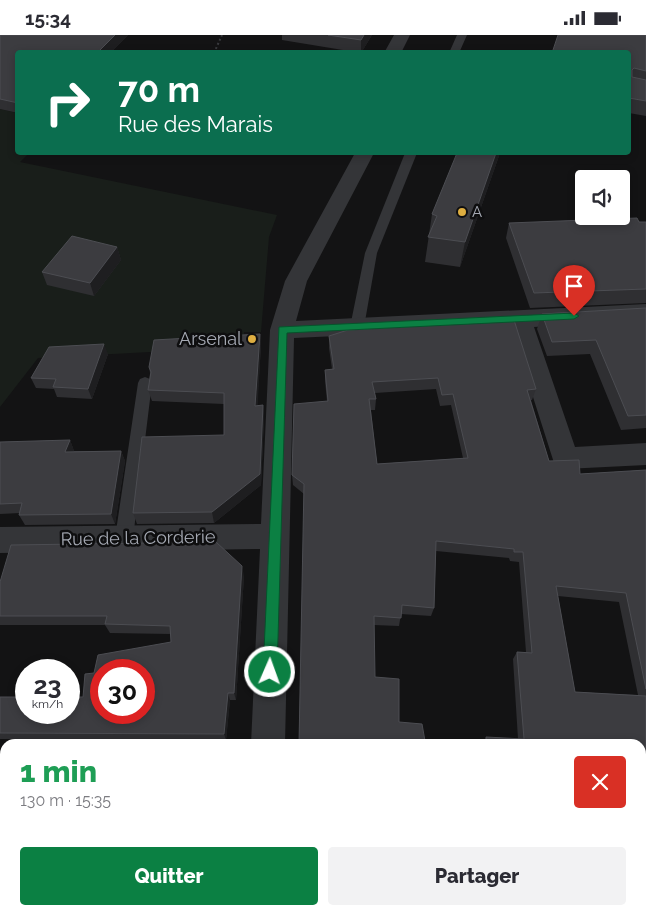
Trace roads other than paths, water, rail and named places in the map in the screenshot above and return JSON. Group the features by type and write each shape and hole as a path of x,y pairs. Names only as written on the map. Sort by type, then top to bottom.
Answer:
{"street":[{"path":"394,50 402,35"},
{"path":"268,739 282,330 296,281 363,155"},
{"path":"282,330 646,312"},
{"path":"520,319 565,458 646,454"},
{"name":"Rue de la Corderie","path":"0,540 276,536"}],"lane":[{"path":"455,50 462,35"},
{"path":"357,327 370,253 410,155"},
{"path":"124,538 145,383"}],"place":[{"name":"A","path":"462,212"},
{"name":"Arsenal","path":"252,339"}]}
